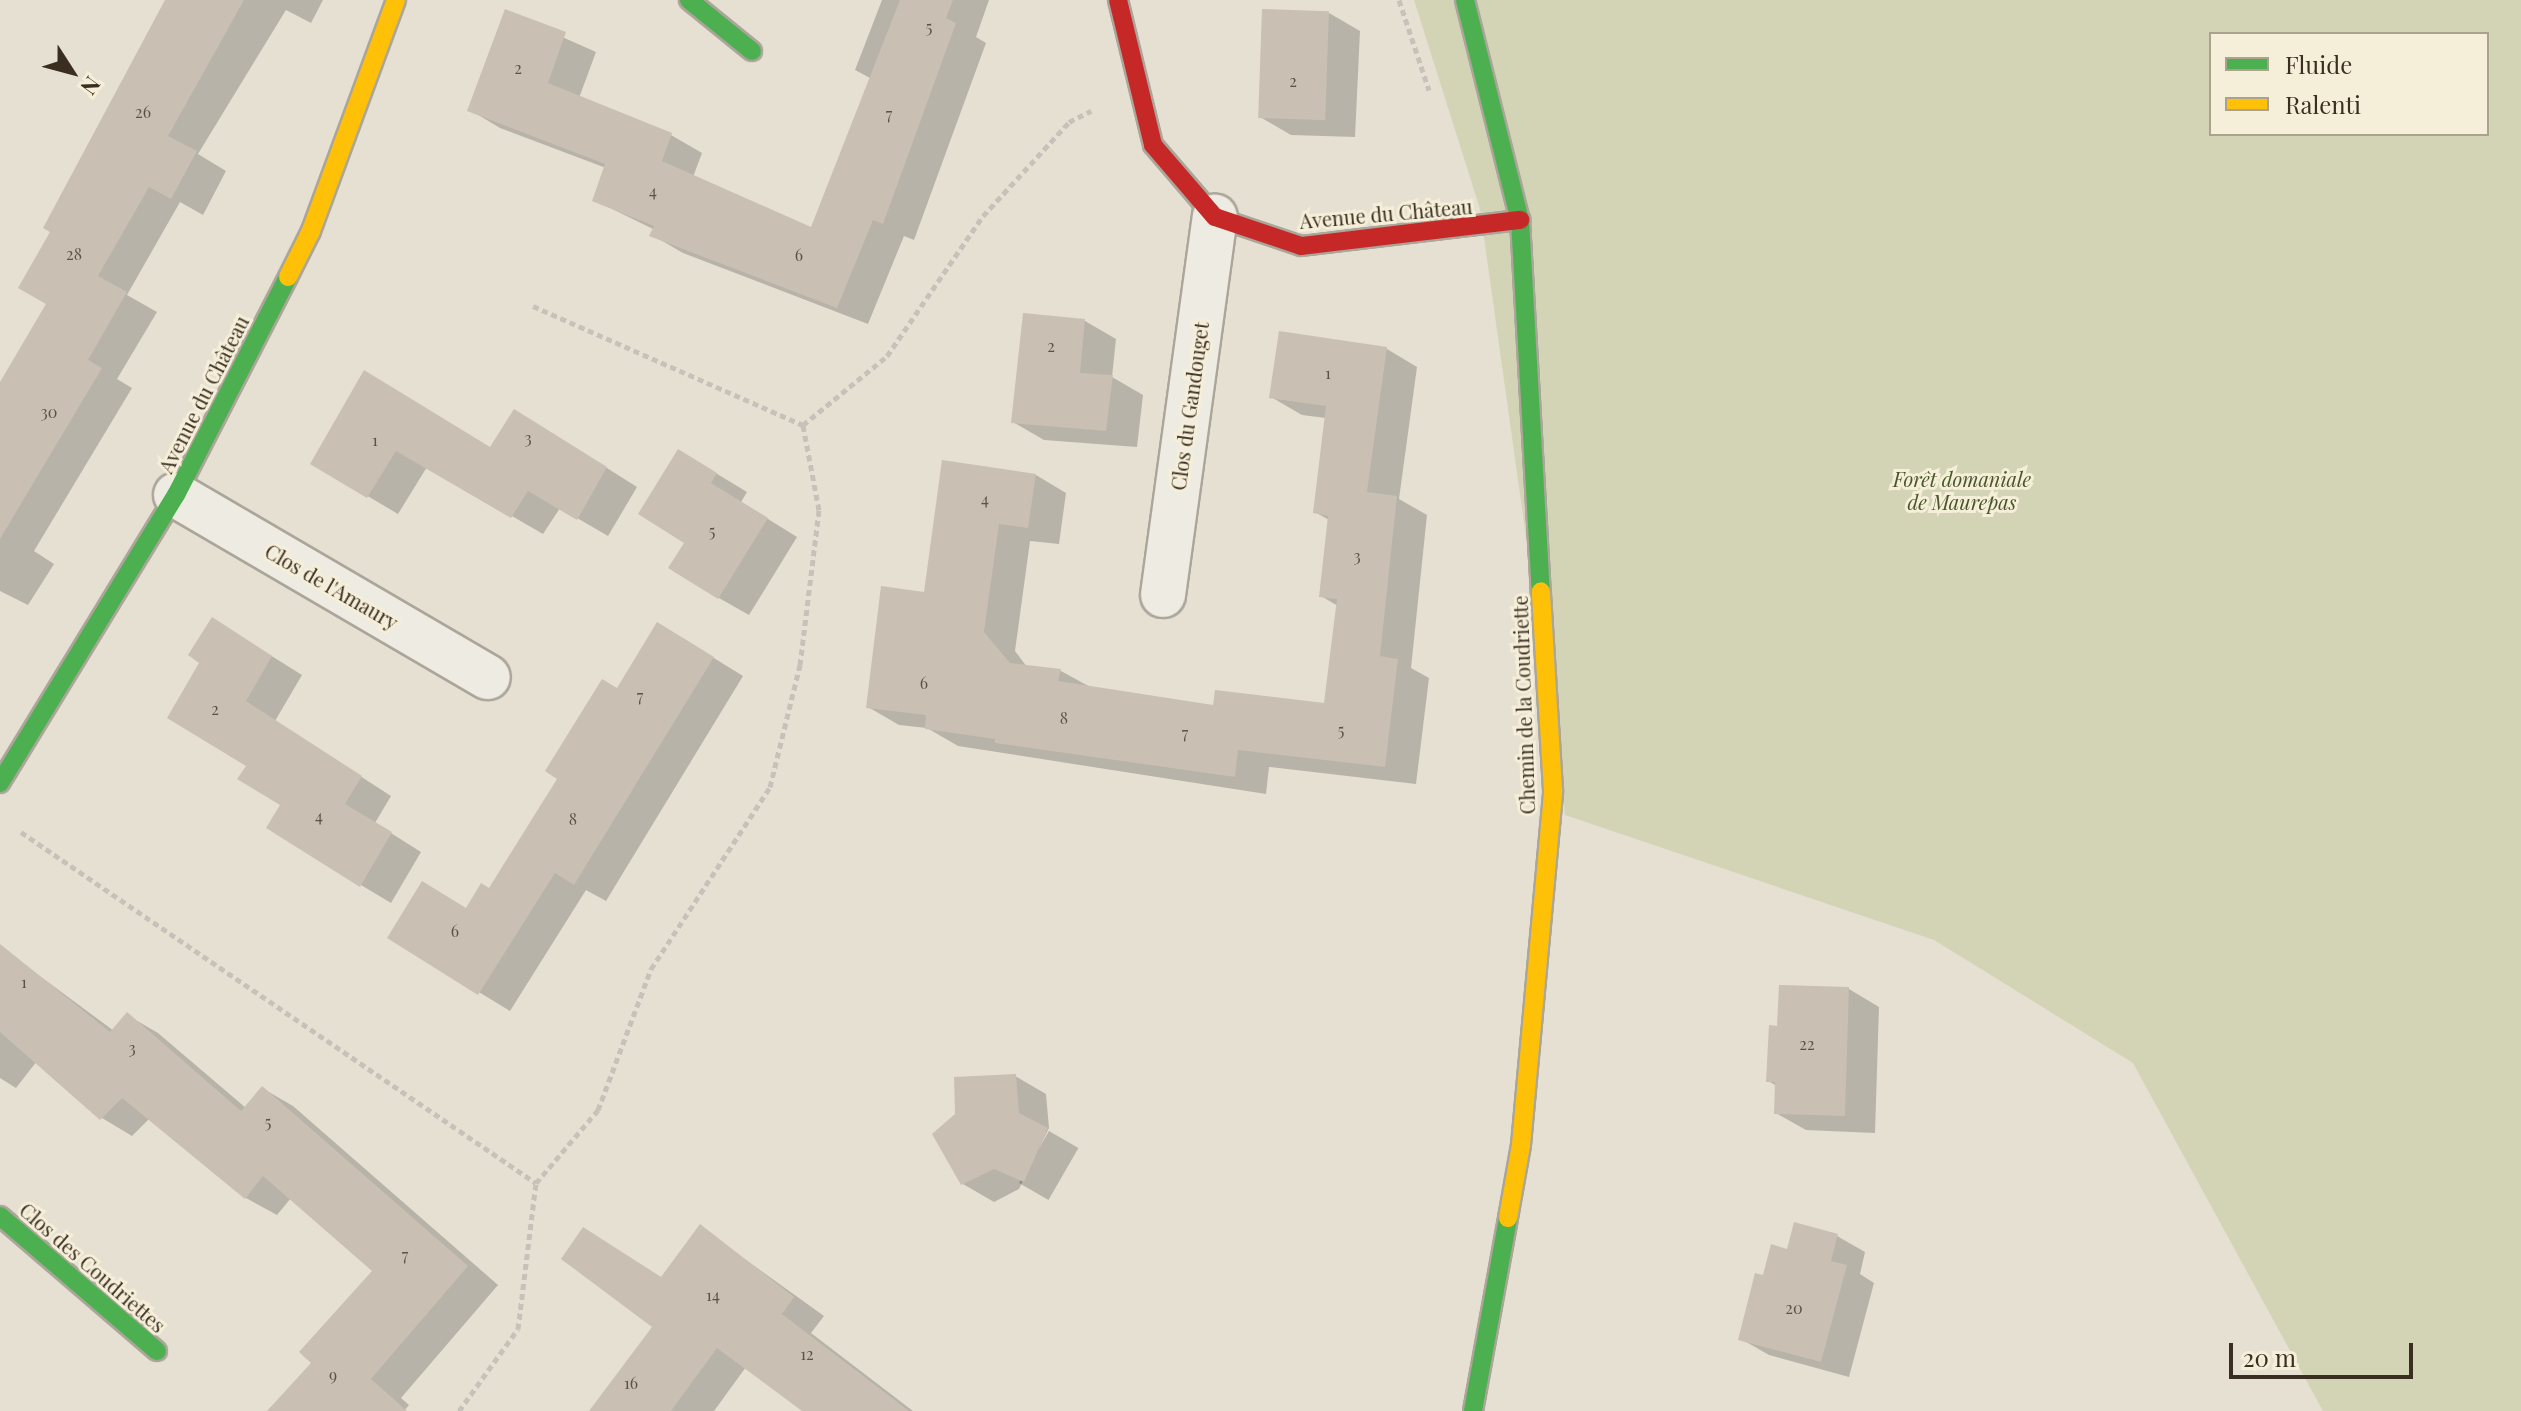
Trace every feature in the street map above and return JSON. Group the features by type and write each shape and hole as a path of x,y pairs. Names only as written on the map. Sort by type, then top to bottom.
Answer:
{"street":[{"name":"Avenue du Château","path":"0,783 176,495 311,231 396,0"},
{"path":"689,0 752,51"},
{"path":"1118,0 1153,145 1215,217"},
{"name":"Chemin de la Coudriette","path":"1465,0 1510,165 1520,220 1553,790 1521,1145 1473,1411"},
{"name":"Avenue du Château","path":"1215,217 1301,246 1520,220"},
{"name":"Clos du Gandouget","path":"1163,595 1215,217"},
{"name":"Clos de l'Amaury","path":"176,495 488,677"},
{"name":"Clos des Coudriettes","path":"0,1216 157,1351"}],"path":[{"path":"803,425 887,356 983,216 1069,122 1140,88"},
{"path":"533,306 803,425"},
{"path":"459,1411 518,1329 536,1183 598,1110 651,969 770,787 800,665 819,510 803,425"},
{"path":"13,827 536,1183"}],"green space":[{"name":"Forêt domaniale de Maurepas","path":"1414,0 2521,0 2521,1411 2323,1411 2133,1063 1934,940 1565,815 1480,209"}],"building":[{"path":"165,0 244,0 168,136 197,151 171,199 149,187 98,276 127,292 88,360 102,368 0,539 0,382 46,304 18,288 50,232 43,228"},
{"path":"900,0 953,0 946,18 956,23 883,224 873,220 837,308 649,236 654,226 592,201 605,164 467,111 505,9 566,32 548,83 672,133 662,161 811,227"},
{"path":"1262,9 1329,11 1325,120 1258,118"},
{"path":"1023,313 1085,319 1080,373 1113,375 1106,431 1011,423"},
{"path":"1279,331 1387,347 1367,492 1397,496 1380,656 1398,659 1385,767 1238,750 1235,777 995,743 995,739 925,729 926,715 866,708 881,586 924,592 942,460 1036,474 1028,528 999,524 984,632 1010,663 1061,669 1058,681 1213,705 1215,690 1324,703 1337,599 1319,597 1328,516 1313,513 1326,406 1269,398"},
{"path":"364,370 490,447 514,409 607,467 577,520 528,491 511,518 396,451 367,498 310,464"},
{"path":"678,449 717,473 711,483 768,518 718,599 668,568 684,543 638,514"},
{"path":"212,617 272,656 246,701 362,776 345,804 392,832 360,887 266,828 280,805 237,779 246,766 167,718 199,663 188,655"},
{"path":"657,622 714,657 574,885 555,873 478,995 387,938 422,881 466,908 481,883 489,888 557,779 545,771 602,679 617,688"},
{"path":"0,944 110,1032 127,1012 241,1111 262,1086 468,1266 371,1379 407,1411 267,1411 311,1363 299,1352 372,1271 263,1176 245,1199 122,1098 100,1120 0,1032"},
{"path":"1779,985 1849,987 1845,1116 1774,1114 1775,1082 1766,1082 1769,1025 1777,1026"},
{"path":"1016,1074 1019,1113 1048,1128 1024,1182 994,1169 961,1185 932,1134 955,1114 954,1077"},
{"path":"1794,1222 1838,1234 1831,1261 1847,1265 1821,1362 1738,1340 1755,1273 1763,1275 1771,1244 1787,1249"},
{"path":"700,1224 794,1297 782,1314 909,1411 802,1411 717,1348 671,1411 589,1411 652,1327 561,1259 583,1227 661,1277"}],"traffic: fast":[{"path":"689,0 752,51"},
{"path":"1465,0 1520,220 1541,591"},
{"path":"0,783 176,495 288,277"},
{"path":"0,1216 157,1351"},
{"path":"1473,1411 1508,1218"}],"traffic: slow":[{"path":"288,277 311,231 396,0"},
{"path":"1508,1218 1521,1145 1553,790 1541,591"}],"traffic: jam":[{"path":"1118,0 1153,145 1215,217 1301,246 1520,220"}]}
